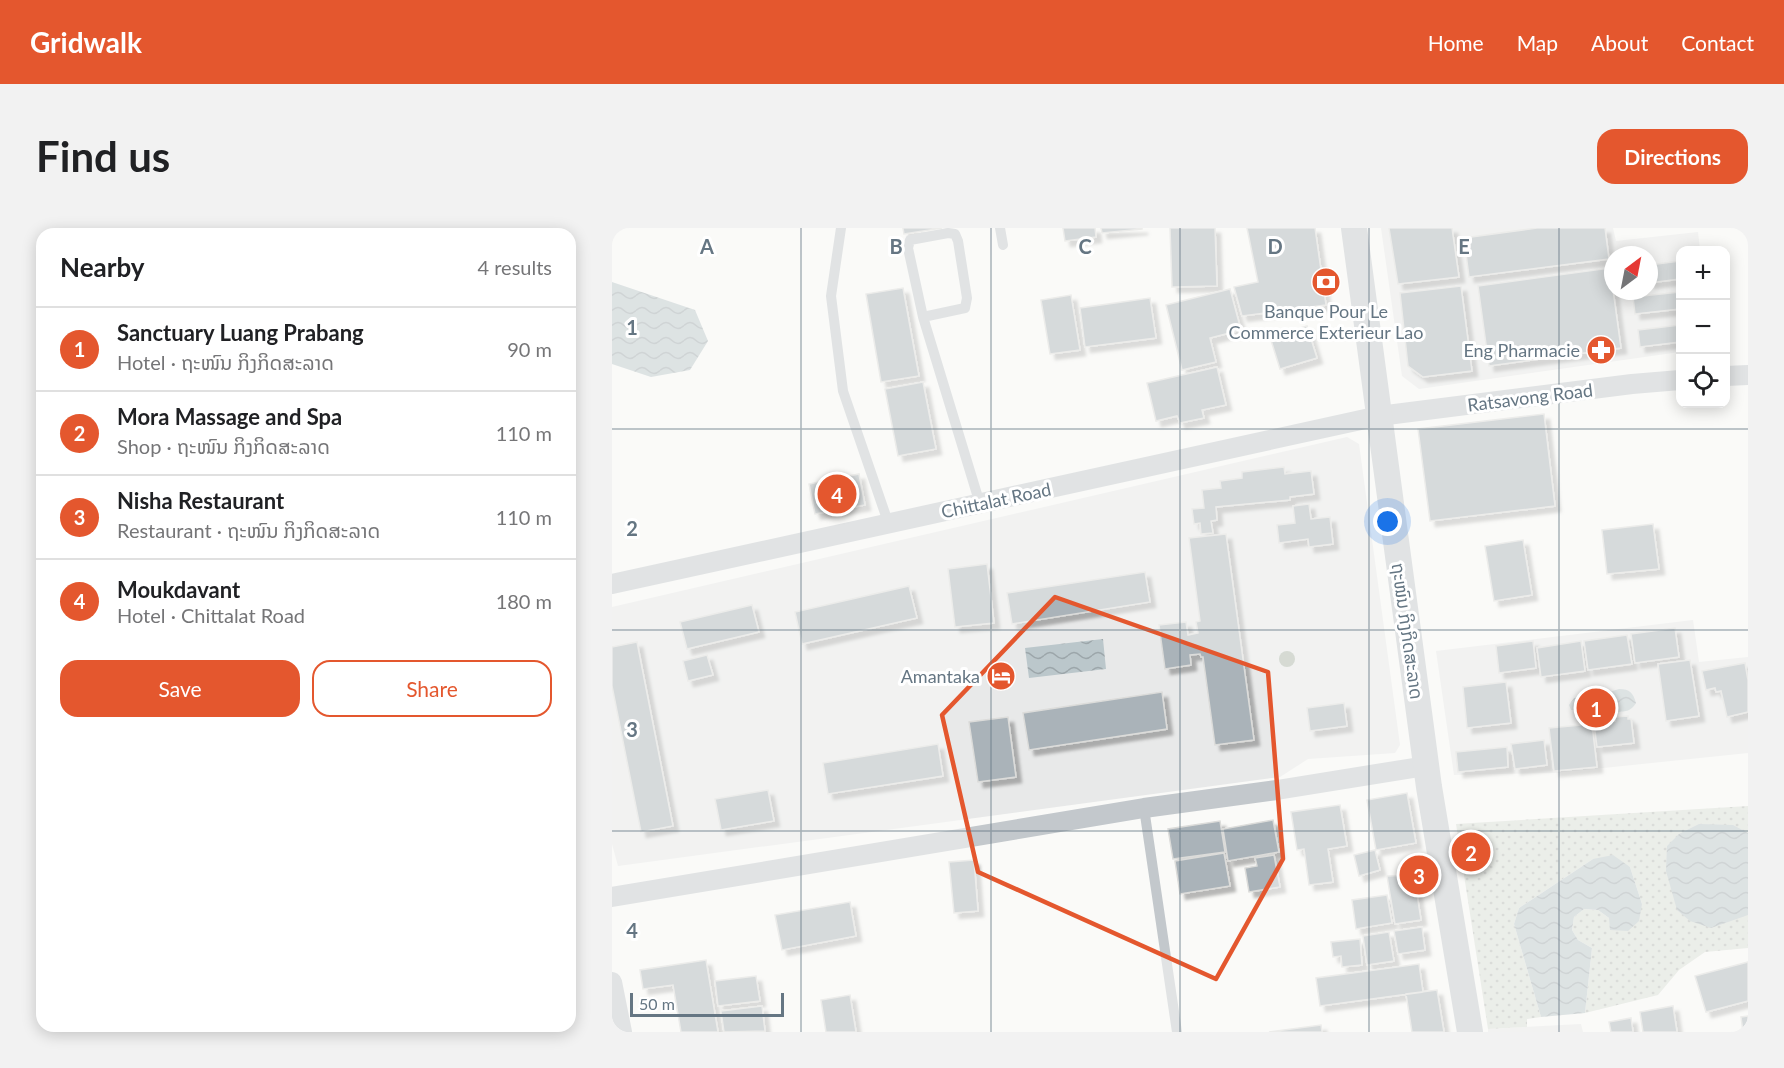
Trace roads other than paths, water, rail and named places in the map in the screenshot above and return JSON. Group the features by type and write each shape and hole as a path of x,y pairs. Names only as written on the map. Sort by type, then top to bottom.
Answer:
{"street":[{"name":"ຖະໜົນ ກິງກິດສະລາດ","path":"1354,228 1426,766 1470,1032"},
{"path":"1730,376 1748,375"},
{"name":"Ratsavong Road","path":"1379,416 1676,380"},
{"name":"Chittalat Road","path":"612,584 1379,416"},
{"path":"612,897 1144,808 1426,766"},
{"path":"612,982 622,1032"}],"lane":[{"path":"841,228 831,296 843,391 888,522"},
{"path":"1000,228 1003,246"},
{"path":"923,317 965,308 967,298 955,234 948,233 910,240 908,248 923,317 980,504"},
{"path":"1144,808 1177,1032"}],"water":[{"path":"612,282 695,310 708,341 690,370 651,377 612,364"},
{"path":"1103,639 1106,669 1029,678 1025,648"},
{"path":"1619,689 1631,692 1634,697 1636,703 1629,710 1613,713 1604,718 1589,710 1571,710 1569,705 1574,698 1588,693 1606,693"},
{"path":"1699,824 1733,825 1748,833 1748,915 1711,928 1690,921 1677,910 1666,871 1667,846 1679,834"},
{"path":"1613,855 1630,867 1642,904 1639,921 1628,931 1610,930 1609,918 1598,910 1584,909 1574,917 1572,930 1578,940 1592,948 1585,1013 1541,1017 1514,924 1519,908 1593,859"}],"place":[{"name":"Banque Pour Le Commerce Exterieur Lao","path":"1326,282"},
{"name":"Eng Pharmacie","path":"1601,350"},
{"name":"Moukdavant","path":"837,494"},
{"name":"Amantaka","path":"1001,676"},
{"name":"Sanctuary Luang Prabang","path":"1596,708"},
{"name":"Mora Massage and Spa","path":"1471,852"},
{"name":"Nisha Restaurant","path":"1419,875"}]}
